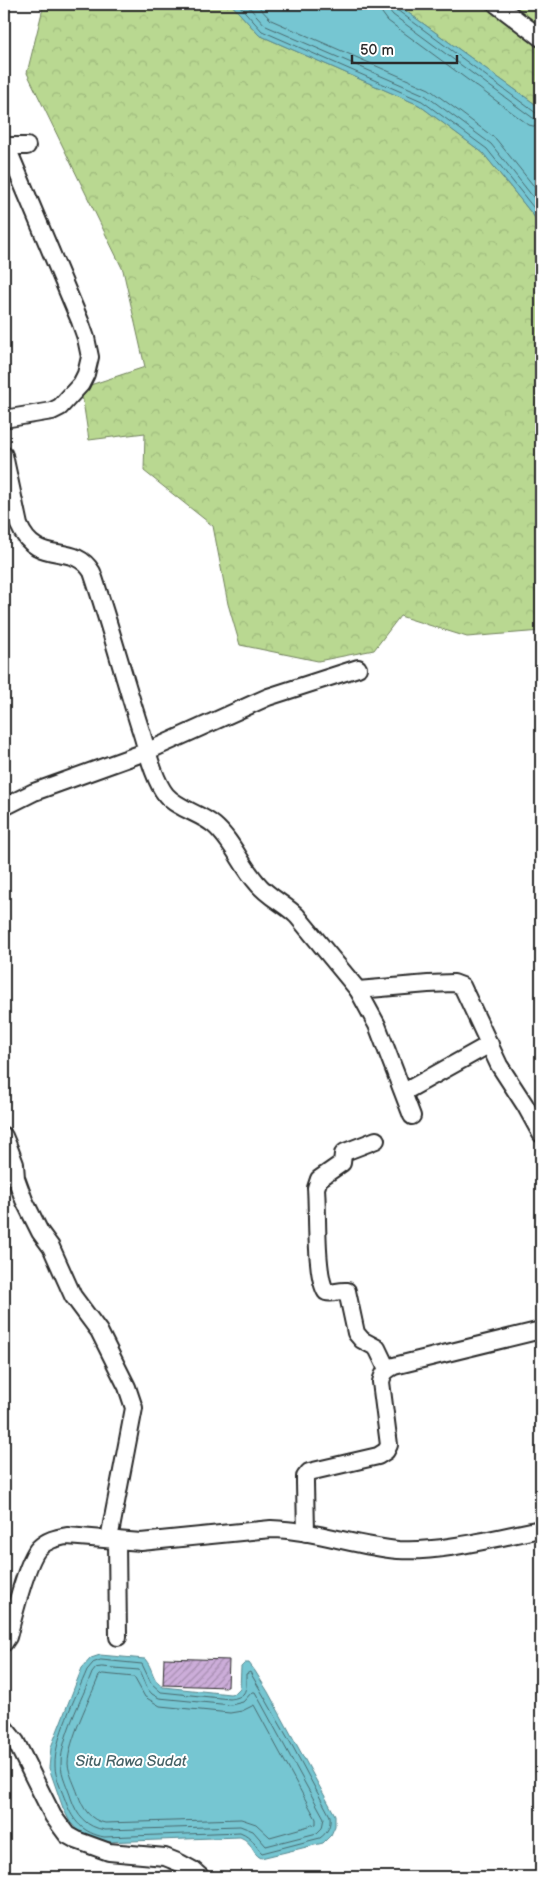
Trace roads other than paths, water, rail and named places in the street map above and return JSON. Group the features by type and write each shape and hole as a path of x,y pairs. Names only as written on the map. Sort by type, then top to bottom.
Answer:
{"street":[{"path":"496,4 541,38"},
{"path":"4,419 52,411 60,407 81,384 86,374 90,357 80,321 5,145 27,146"},
{"path":"4,455 19,525 23,534 34,547 83,561 92,572 161,787 172,801 208,821 220,831 256,882 274,899 297,916 358,990 377,1025 412,1116"},
{"path":"4,807 34,792 148,751 268,697 358,668"},
{"path":"358,990 428,984 454,983 462,986 499,1065 541,1133"},
{"path":"404,1092 490,1044"},
{"path":"4,1136 15,1164 16,1178 24,1200 40,1232 51,1247 73,1296 99,1331 134,1408 113,1539 118,1637"},
{"path":"376,1140 345,1152 342,1163 318,1179 316,1188 318,1251 322,1287 326,1292 347,1291 356,1333 362,1340 377,1348 387,1369"},
{"path":"306,1532 305,1477 309,1472 378,1456 386,1451 389,1439 381,1382 387,1369 541,1330"},
{"path":"4,1643 8,1637 30,1562 44,1543 55,1538 67,1536 141,1542 271,1529 306,1532 360,1545 399,1550 420,1550 541,1529"},
{"path":"4,1727 16,1742 53,1816 67,1835 109,1852 165,1857 193,1870 201,1877"}],"water":[{"path":"231,4 396,4 535,104 541,111 541,225 483,153 419,105 259,35"},
{"name":"Situ Rawa Sudat","path":"100,1655 145,1659 155,1678 163,1687 230,1694 236,1693 240,1689 241,1667 245,1663 249,1663 268,1692 335,1815 335,1826 331,1835 323,1843 261,1858 240,1837 104,1842 88,1839 70,1822 49,1768 51,1747 82,1668 91,1658"}]}
